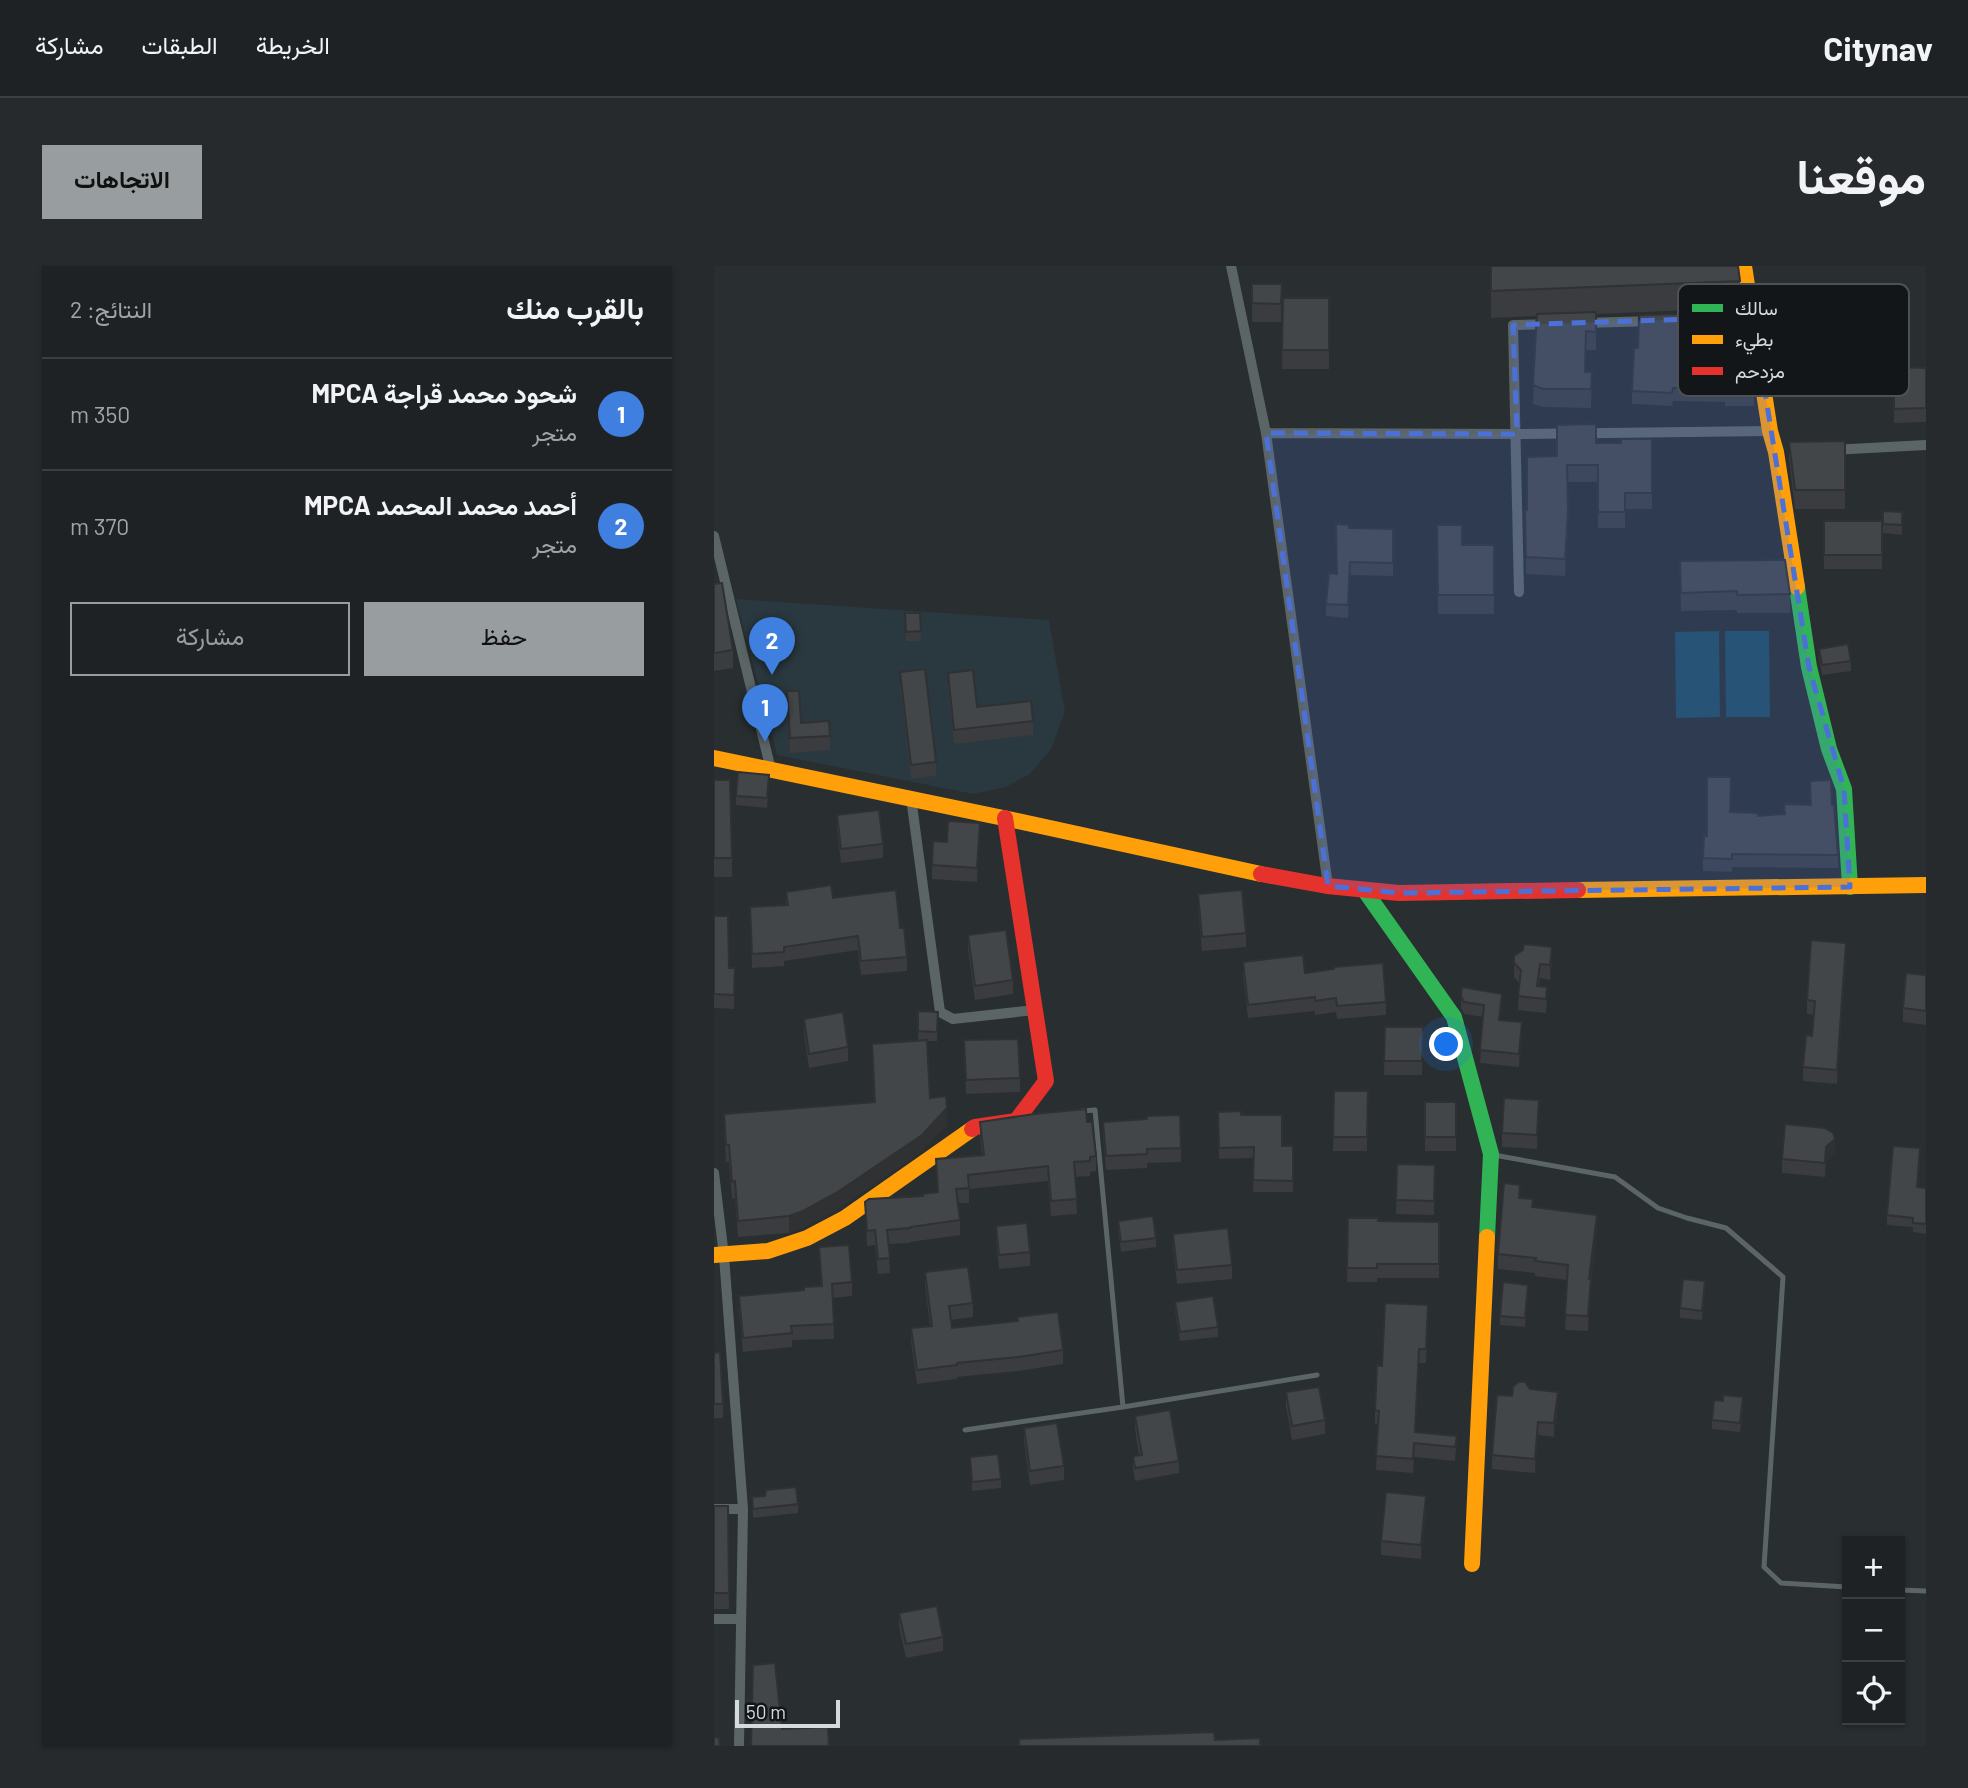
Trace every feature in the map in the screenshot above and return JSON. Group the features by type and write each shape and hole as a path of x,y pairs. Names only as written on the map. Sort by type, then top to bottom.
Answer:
{"street":[{"path":"1231,266 1266,433 1328,886"},
{"path":"1744,266 1747,284"},
{"path":"1519,592 1513,325 1659,320"},
{"path":"1765,396 1770,431 1783,452 1809,667 1829,749 1844,789 1850,887"},
{"path":"1266,433 1770,431"},
{"path":"1817,450 1926,445"},
{"path":"714,536 771,769"},
{"path":"714,758 1277,876 1365,891 1399,893 1926,885"},
{"path":"911,798 940,1012 953,1019 1035,1010"},
{"path":"719,1255 768,1251 807,1238 845,1218 975,1127 1016,1121 1026,1115 1046,1080 1005,818"},
{"path":"1365,891 1454,1017 1490,1154 1472,1564"},
{"path":"714,1173 743,1509 739,1746"},
{"path":"714,1509 743,1509"},
{"path":"714,1619 741,1619"}],"lane":[{"path":"1070,1112 1095,1110 1123,1407"},
{"path":"1490,1154 1615,1177 1658,1208 1726,1228 1783,1277 1764,1567 1781,1583 1842,1587"},
{"path":"965,1430 1317,1375"},
{"path":"1905,1590 1926,1591"}],"highlighted area":[{"path":"1753,317 1809,667 1844,789 1850,887 1399,893 1328,886 1266,433 1517,434 1513,325"}],"shaded area":[{"path":"736,599 1049,620 1065,712 1051,749 1030,774 1006,787 973,794 777,755"},
{"path":"1719,631 1720,717 1676,718 1675,632"},
{"path":"1725,631 1769,631 1770,717 1726,717"}],"building":[{"path":"1491,266 1738,266 1740,281 1491,291"},
{"path":"1252,284 1282,284 1281,304 1252,303"},
{"path":"1283,298 1329,298 1329,350 1282,350"},
{"path":"1596,312 1596,332 1586,331 1585,372 1592,372 1591,389 1543,389 1533,385 1537,314"},
{"path":"1678,314 1678,388 1673,388 1672,393 1632,391 1639,315"},
{"path":"1909,367 1926,368 1926,408 1894,409 1894,396 1909,396"},
{"path":"1596,424 1596,443 1621,443 1621,439 1652,439 1652,493 1625,493 1625,512 1598,512 1598,465 1567,465 1565,559 1526,557 1527,457 1557,456 1557,425"},
{"path":"1845,441 1845,490 1795,490 1789,442"},
{"path":"1883,511 1902,512 1902,525 1883,524"},
{"path":"1824,521 1882,521 1882,555 1824,555"},
{"path":"1336,524 1349,525 1349,528 1393,529 1393,563 1350,562 1348,605 1326,604 1329,573 1337,574"},
{"path":"1437,525 1462,525 1462,545 1494,545 1494,595 1438,595"},
{"path":"1785,560 1790,594 1737,595 1737,591 1681,593 1680,561"},
{"path":"722,583 733,650 714,653 714,584"},
{"path":"905,613 920,613 921,631 906,632"},
{"path":"1848,644 1851,661 1822,665 1819,649"},
{"path":"925,669 936,762 911,765 900,672"},
{"path":"973,670 977,707 1031,701 1033,721 954,730 948,673"},
{"path":"787,691 799,691 801,723 829,721 830,736 790,738"},
{"path":"738,772 769,775 767,798 736,796"},
{"path":"1707,777 1731,777 1730,812 1758,813 1758,816 1785,814 1784,804 1811,805 1810,781 1831,780 1838,855 1732,854 1732,859 1703,858 1704,836 1707,836"},
{"path":"714,780 730,780 732,858 714,858"},
{"path":"879,810 883,844 841,849 837,815"},
{"path":"948,821 980,823 977,868 932,865 933,841 947,842"},
{"path":"831,885 833,898 896,890 900,928 904,928 907,957 861,961 858,936 784,947 784,952 752,954 750,907 788,905 786,892"},
{"path":"1242,890 1246,933 1202,937 1198,894"},
{"path":"714,916 728,916 729,968 735,968 734,995 714,994"},
{"path":"1006,930 1013,980 975,986 968,935"},
{"path":"1811,940 1846,943 1837,1070 1803,1067 1806,1035 1812,1036 1815,1001 1807,1000"},
{"path":"1524,944 1552,947 1550,965 1540,964 1537,986 1547,987 1546,999 1518,996 1521,970 1514,963 1514,956 1523,950"},
{"path":"1303,955 1305,973 1334,967 1383,963 1386,1002 1337,1006 1336,998 1315,1001 1315,997 1248,1005 1243,962"},
{"path":"1906,973 1926,975 1926,1011 1903,1008"},
{"path":"1462,987 1502,994 1499,1020 1522,1022 1519,1054 1480,1050 1484,1005 1464,1002 1461,996"},
{"path":"918,1011 938,1012 937,1032 918,1031"},
{"path":"843,1012 848,1047 809,1054 804,1019"},
{"path":"1385,1027 1423,1027 1422,1061 1384,1061"},
{"path":"1018,1039 1020,1078 966,1080 964,1040"},
{"path":"927,1040 930,1098 946,1096 947,1108 922,1135 836,1193 803,1211 789,1216 738,1221 735,1181 732,1182 724,1114 875,1102 872,1044"},
{"path":"1334,1091 1368,1091 1367,1137 1333,1137"},
{"path":"1504,1098 1539,1100 1537,1135 1502,1133"},
{"path":"1425,1102 1456,1102 1456,1137 1425,1137"},
{"path":"1086,1109 1087,1122 1092,1122 1096,1156 1090,1157 1090,1161 1074,1162 1077,1199 1051,1201 1048,1166 968,1175 969,1188 956,1189 960,1220 887,1230 890,1258 878,1259 875,1230 867,1231 865,1202 869,1199 923,1196 922,1194 938,1192 936,1159 984,1155 980,1122"},
{"path":"1241,1111 1241,1115 1282,1115 1282,1146 1293,1146 1293,1181 1253,1180 1254,1147 1219,1148 1218,1112"},
{"path":"1180,1115 1181,1148 1147,1149 1147,1154 1106,1156 1103,1122"},
{"path":"1785,1124 1825,1128 1833,1133 1835,1139 1826,1147 1825,1163 1782,1159"},
{"path":"1893,1146 1920,1148 1917,1187 1926,1188 1926,1224 1913,1223 1913,1218 1887,1215"},
{"path":"1397,1164 1435,1165 1434,1201 1396,1200"},
{"path":"1504,1183 1520,1185 1519,1198 1533,1199 1532,1207 1597,1215 1589,1279 1588,1316 1565,1315 1568,1265 1498,1254"},
{"path":"1153,1216 1156,1238 1121,1242 1118,1221"},
{"path":"1348,1218 1439,1222 1439,1264 1377,1264 1377,1268 1347,1268"},
{"path":"1027,1223 1030,1252 999,1255 996,1226"},
{"path":"1228,1228 1232,1265 1177,1270 1173,1234"},
{"path":"849,1245 852,1282 832,1284 834,1324 791,1326 792,1333 743,1338 739,1296 822,1286 819,1247"},
{"path":"968,1267 973,1303 949,1306 952,1328 1018,1321 1017,1317 1058,1312 1063,1350 917,1370 911,1328 932,1326 925,1272"},
{"path":"1683,1279 1705,1281 1702,1311 1680,1308"},
{"path":"1503,1282 1528,1285 1525,1318 1500,1316"},
{"path":"1213,1296 1218,1327 1180,1332 1175,1302"},
{"path":"1385,1303 1428,1305 1426,1349 1419,1349 1415,1432 1457,1436 1455,1447 1414,1443 1413,1459 1376,1456 1379,1411 1375,1410 1377,1365 1382,1366"},
{"path":"720,1352 723,1404 714,1404 714,1353"},
{"path":"1518,1382 1525,1382 1530,1389 1558,1392 1554,1423 1538,1422 1535,1459 1492,1455 1497,1395 1512,1396 1513,1387"},
{"path":"1319,1387 1325,1420 1292,1426 1286,1392"},
{"path":"1723,1395 1743,1397 1740,1423 1712,1420 1714,1400 1723,1401"},
{"path":"1170,1410 1179,1461 1135,1468 1133,1456 1142,1455 1135,1416"},
{"path":"1057,1423 1064,1466 1030,1471 1024,1428"},
{"path":"998,1454 1001,1479 972,1482 970,1457"},
{"path":"796,1487 798,1504 753,1509 752,1497 765,1496 766,1490"},
{"path":"1386,1492 1426,1496 1421,1545 1381,1541"},
{"path":"714,1506 728,1506 729,1593 714,1593"},
{"path":"937,1606 943,1637 906,1644 899,1613"},
{"path":"775,1663 782,1729 828,1727 829,1746 751,1746 753,1665"},
{"path":"1214,1732 1215,1740 1260,1738 1260,1746 1019,1746 1019,1739"},
{"path":"714,1737 719,1738 720,1746 714,1746"}],"traffic: fast":[{"path":"1797,587 1809,667 1829,749 1844,789 1850,887"},
{"path":"1365,891 1454,1017 1491,1154 1487,1237"}],"traffic: slow":[{"path":"1744,266 1747,284"},
{"path":"1764,396 1797,587"},
{"path":"714,758 1261,874"},
{"path":"1578,890 1926,885"},
{"path":"714,1255 768,1251 807,1238 845,1218 972,1129"},
{"path":"1472,1564 1487,1237"}],"traffic: jam":[{"path":"972,1129 1016,1121 1046,1081 1005,818"},
{"path":"1261,874 1327,886 1399,893 1578,890"}],"place":[{"name":"أحمد محمد المحمد MPCA","path":"772,675"},
{"name":"شحود محمد قراجة MPCA","path":"765,742"}]}
